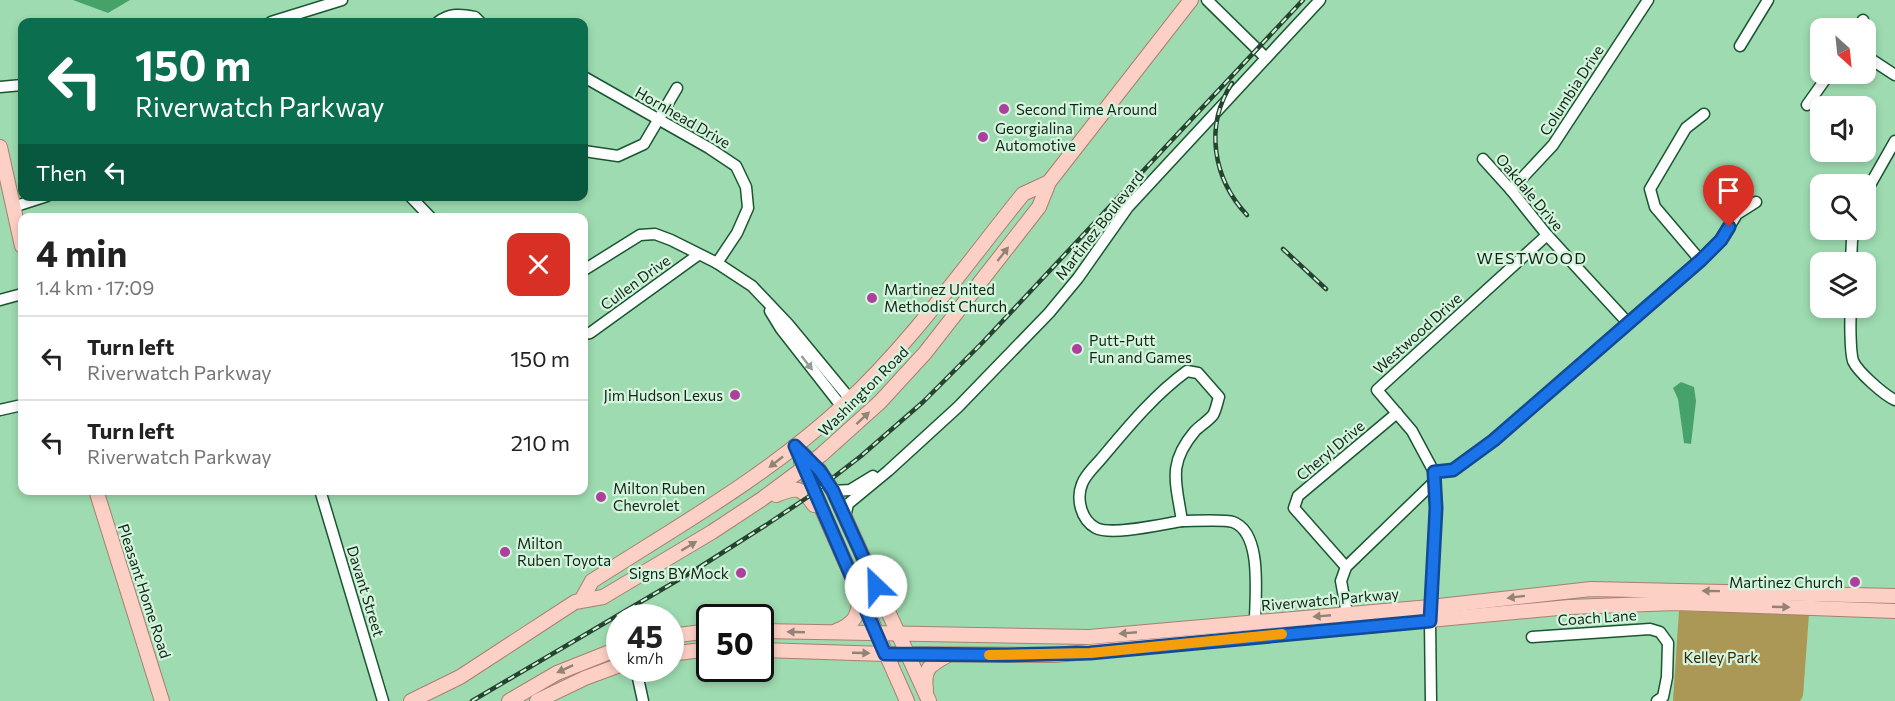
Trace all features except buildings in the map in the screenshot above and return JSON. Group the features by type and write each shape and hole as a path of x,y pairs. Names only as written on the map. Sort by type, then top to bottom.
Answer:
{"main road":[{"name":"Washington Road","path":"411,701 459,677 582,599 603,597 762,500 840,438 880,402 931,345 1039,207 1049,182 1191,0"},
{"path":"0,147 8,202 18,233"},
{"name":"Washington Road","path":"582,599 592,581 738,488 795,446 846,403 907,339 1023,194 1049,182"},
{"path":"833,491 826,464 840,438"},
{"path":"795,446 807,465 822,512 907,701"},
{"path":"807,465 820,471 833,491 927,698"},
{"path":"762,500 796,489 804,493 822,512"},
{"name":"Pleasant Home Road","path":"98,495 162,701"},
{"name":"Riverwatch Parkway","path":"774,650 1007,655 1090,653 1430,614 1591,589 1895,596"},
{"path":"834,633 848,627 853,622 859,610 859,594"},
{"name":"Riverwatch Parkway","path":"774,631 1089,637 1347,613 1430,614 1676,603 1895,611"},
{"path":"927,698 925,674 929,668 950,653"},
{"path":"509,701 557,673 606,654"},
{"path":"537,701 606,670"}],"street":[{"path":"294,18 342,0"},
{"path":"1207,0 1266,58"},
{"name":"Martinez Boulevard","path":"845,517 848,504 958,407 1049,313 1078,278 1128,207 1320,0"},
{"name":"Columbia Drive","path":"1511,190 1553,145 1648,0"},
{"path":"1740,46 1768,0"},
{"path":"443,18 458,14 477,18"},
{"path":"1876,63 1895,75"},
{"name":"Hornhead Drive","path":"588,79 736,166 746,187 748,208 737,233 717,263"},
{"path":"1807,105 1822,84"},
{"path":"0,87 18,85"},
{"path":"588,152 618,156 644,144 677,88"},
{"path":"1701,260 1656,207 1650,189 1686,128 1704,114"},
{"path":"1876,174 1895,141"},
{"name":"Oakdale Drive","path":"1483,159 1547,236 1628,323"},
{"path":"415,201 426,213"},
{"path":"1347,613 1341,580 1346,567 1435,476 1453,470 1494,440 1701,260 1721,240 1737,214 1756,202"},
{"path":"588,267 640,235 655,234 717,263 752,286 788,324 846,403"},
{"name":"Westwood Drive","path":"1431,701 1430,614 1436,508 1435,476 1412,431 1377,390 1547,236"},
{"name":"Cullen Drive","path":"588,333 698,255"},
{"path":"0,300 18,295"},
{"path":"1852,318 1854,361 1867,377 1895,400"},
{"path":"1182,521 1175,473 1176,461 1183,446 1213,415 1220,397 1198,373 1187,371 1173,381 1126,429 1090,472 1082,483 1079,503 1084,517 1096,528 1111,531 1182,521 1233,522 1248,534 1255,559 1255,622"},
{"path":"0,410 18,406"},
{"name":"Cheryl Drive","path":"1346,567 1294,508 1298,496 1397,413"},
{"name":"Martinez Boulevard","path":"833,491 850,490 896,462"},
{"name":"Davant Street","path":"321,495 383,701"},
{"name":"Coach Lane","path":"1532,637 1650,629 1660,632 1668,643 1667,677 1664,697 1657,701"},
{"path":"639,682 643,701"}],"green space":[{"name":"Kelley Park","path":"1679,611 1809,614 1803,696 1800,701 1673,701"}],"shaded area":[{"path":"73,0 130,0 108,13"},
{"path":"1681,382 1694,387 1696,401 1691,444 1684,443 1678,399 1673,388"}],"railway":[{"path":"472,701 695,570 808,497 861,456 923,402 983,342 1303,0"},
{"path":"1232,83 1223,100 1218,117 1215,134 1216,152 1226,185 1235,201 1247,215"},
{"path":"1283,249 1326,289"}],"slow traffic":[{"path":"989,655 1090,653 1282,634"}],"place":[{"name":"Second Time Around","path":"1004,109"},
{"name":"Georgialina Automotive","path":"983,137"},
{"name":"Martinez United Methodist Church","path":"872,298"},
{"name":"Putt-Putt Fun and Games","path":"1077,349"},
{"name":"Jim Hudson Lexus","path":"735,395"},
{"name":"Milton Ruben Chevrolet","path":"601,497"},
{"name":"Milton Ruben Toyota","path":"505,552"},
{"name":"Signs BY Mock","path":"741,573"},
{"name":"Martinez Church","path":"1855,582"}],"district":[{"name":"WESTWOOD","path":"1532,257"}],"route":[{"path":"876,586 833,491 820,471 795,446 813,493 885,654 1055,655 1090,653 1430,621 1436,508 1434,472 1453,470 1494,440 1701,260 1721,240 1729,227"}]}
